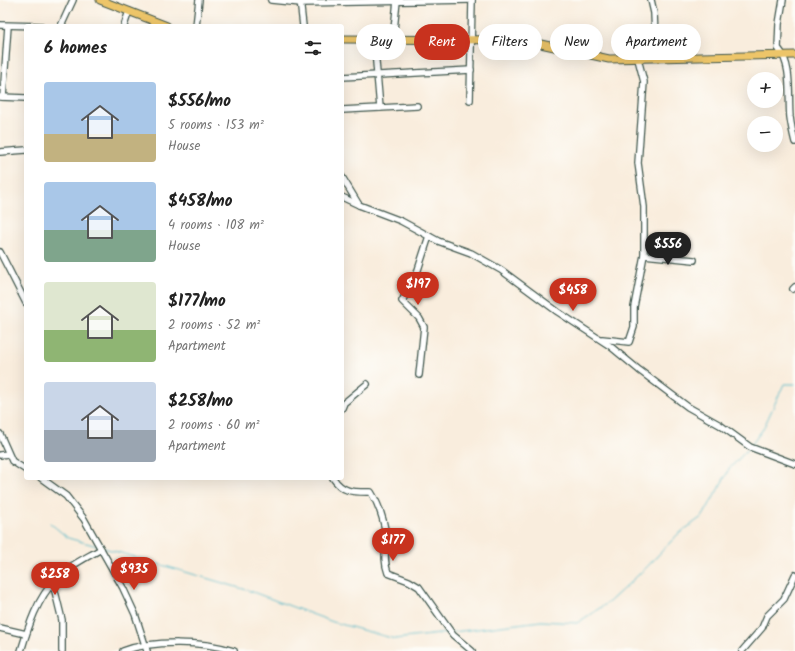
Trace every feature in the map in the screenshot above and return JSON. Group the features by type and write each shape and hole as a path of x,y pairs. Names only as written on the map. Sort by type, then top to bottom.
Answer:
{"main road":[{"path":"100,0 163,24"},
{"path":"344,39 356,39"},
{"path":"406,39 527,41 594,57 611,59"},
{"path":"701,57 795,55"}],"street":[{"path":"62,24 73,0"},
{"path":"196,24 199,0"},
{"path":"271,0 472,0 470,100"},
{"path":"651,0 654,24"},
{"path":"783,0 779,24 778,48 784,55 790,99 790,117 795,142"},
{"path":"300,1 303,24"},
{"path":"395,24 397,1"},
{"path":"125,24 128,11"},
{"path":"0,25 24,26"},
{"path":"8,26 2,97 24,98"},
{"path":"376,60 380,108"},
{"path":"600,339 629,342 634,327 634,307 644,254 644,207 638,163 644,82 638,60"},
{"path":"344,77 471,70"},
{"path":"344,110 417,106"},
{"path":"0,152 24,150"},
{"path":"344,180 359,205"},
{"path":"344,198 401,221 429,236 471,253 501,270 558,312 600,339 688,407 720,425 750,447 795,464"},
{"path":"419,375 424,327 419,318 402,301 416,276 429,236"},
{"path":"0,252 24,299"},
{"path":"644,254 694,260"},
{"path":"344,403 367,384"},
{"path":"0,434 12,461 24,469"},
{"path":"0,455 8,454"},
{"path":"45,480 66,496 84,518 123,588 146,648"},
{"path":"334,480 340,488 360,492 371,492 382,516 386,536 384,564 388,573 409,581 419,587 453,635 472,651"},
{"path":"21,651 32,616 53,583 57,578 78,563 101,549"},
{"path":"742,651 762,628 767,616 784,599 795,575"},
{"path":"53,583 62,620 62,651"},
{"path":"0,628 26,634"},
{"path":"123,651 197,644 222,647 234,651"}],"waterway":[{"path":"752,444 763,429 784,384 795,384"},
{"path":"453,632 541,621 577,623 609,602 647,567 677,535 703,516 730,468 749,448"},
{"path":"50,523 68,538 97,546"},
{"path":"104,548 250,591 333,622 395,639 448,633"}]}
